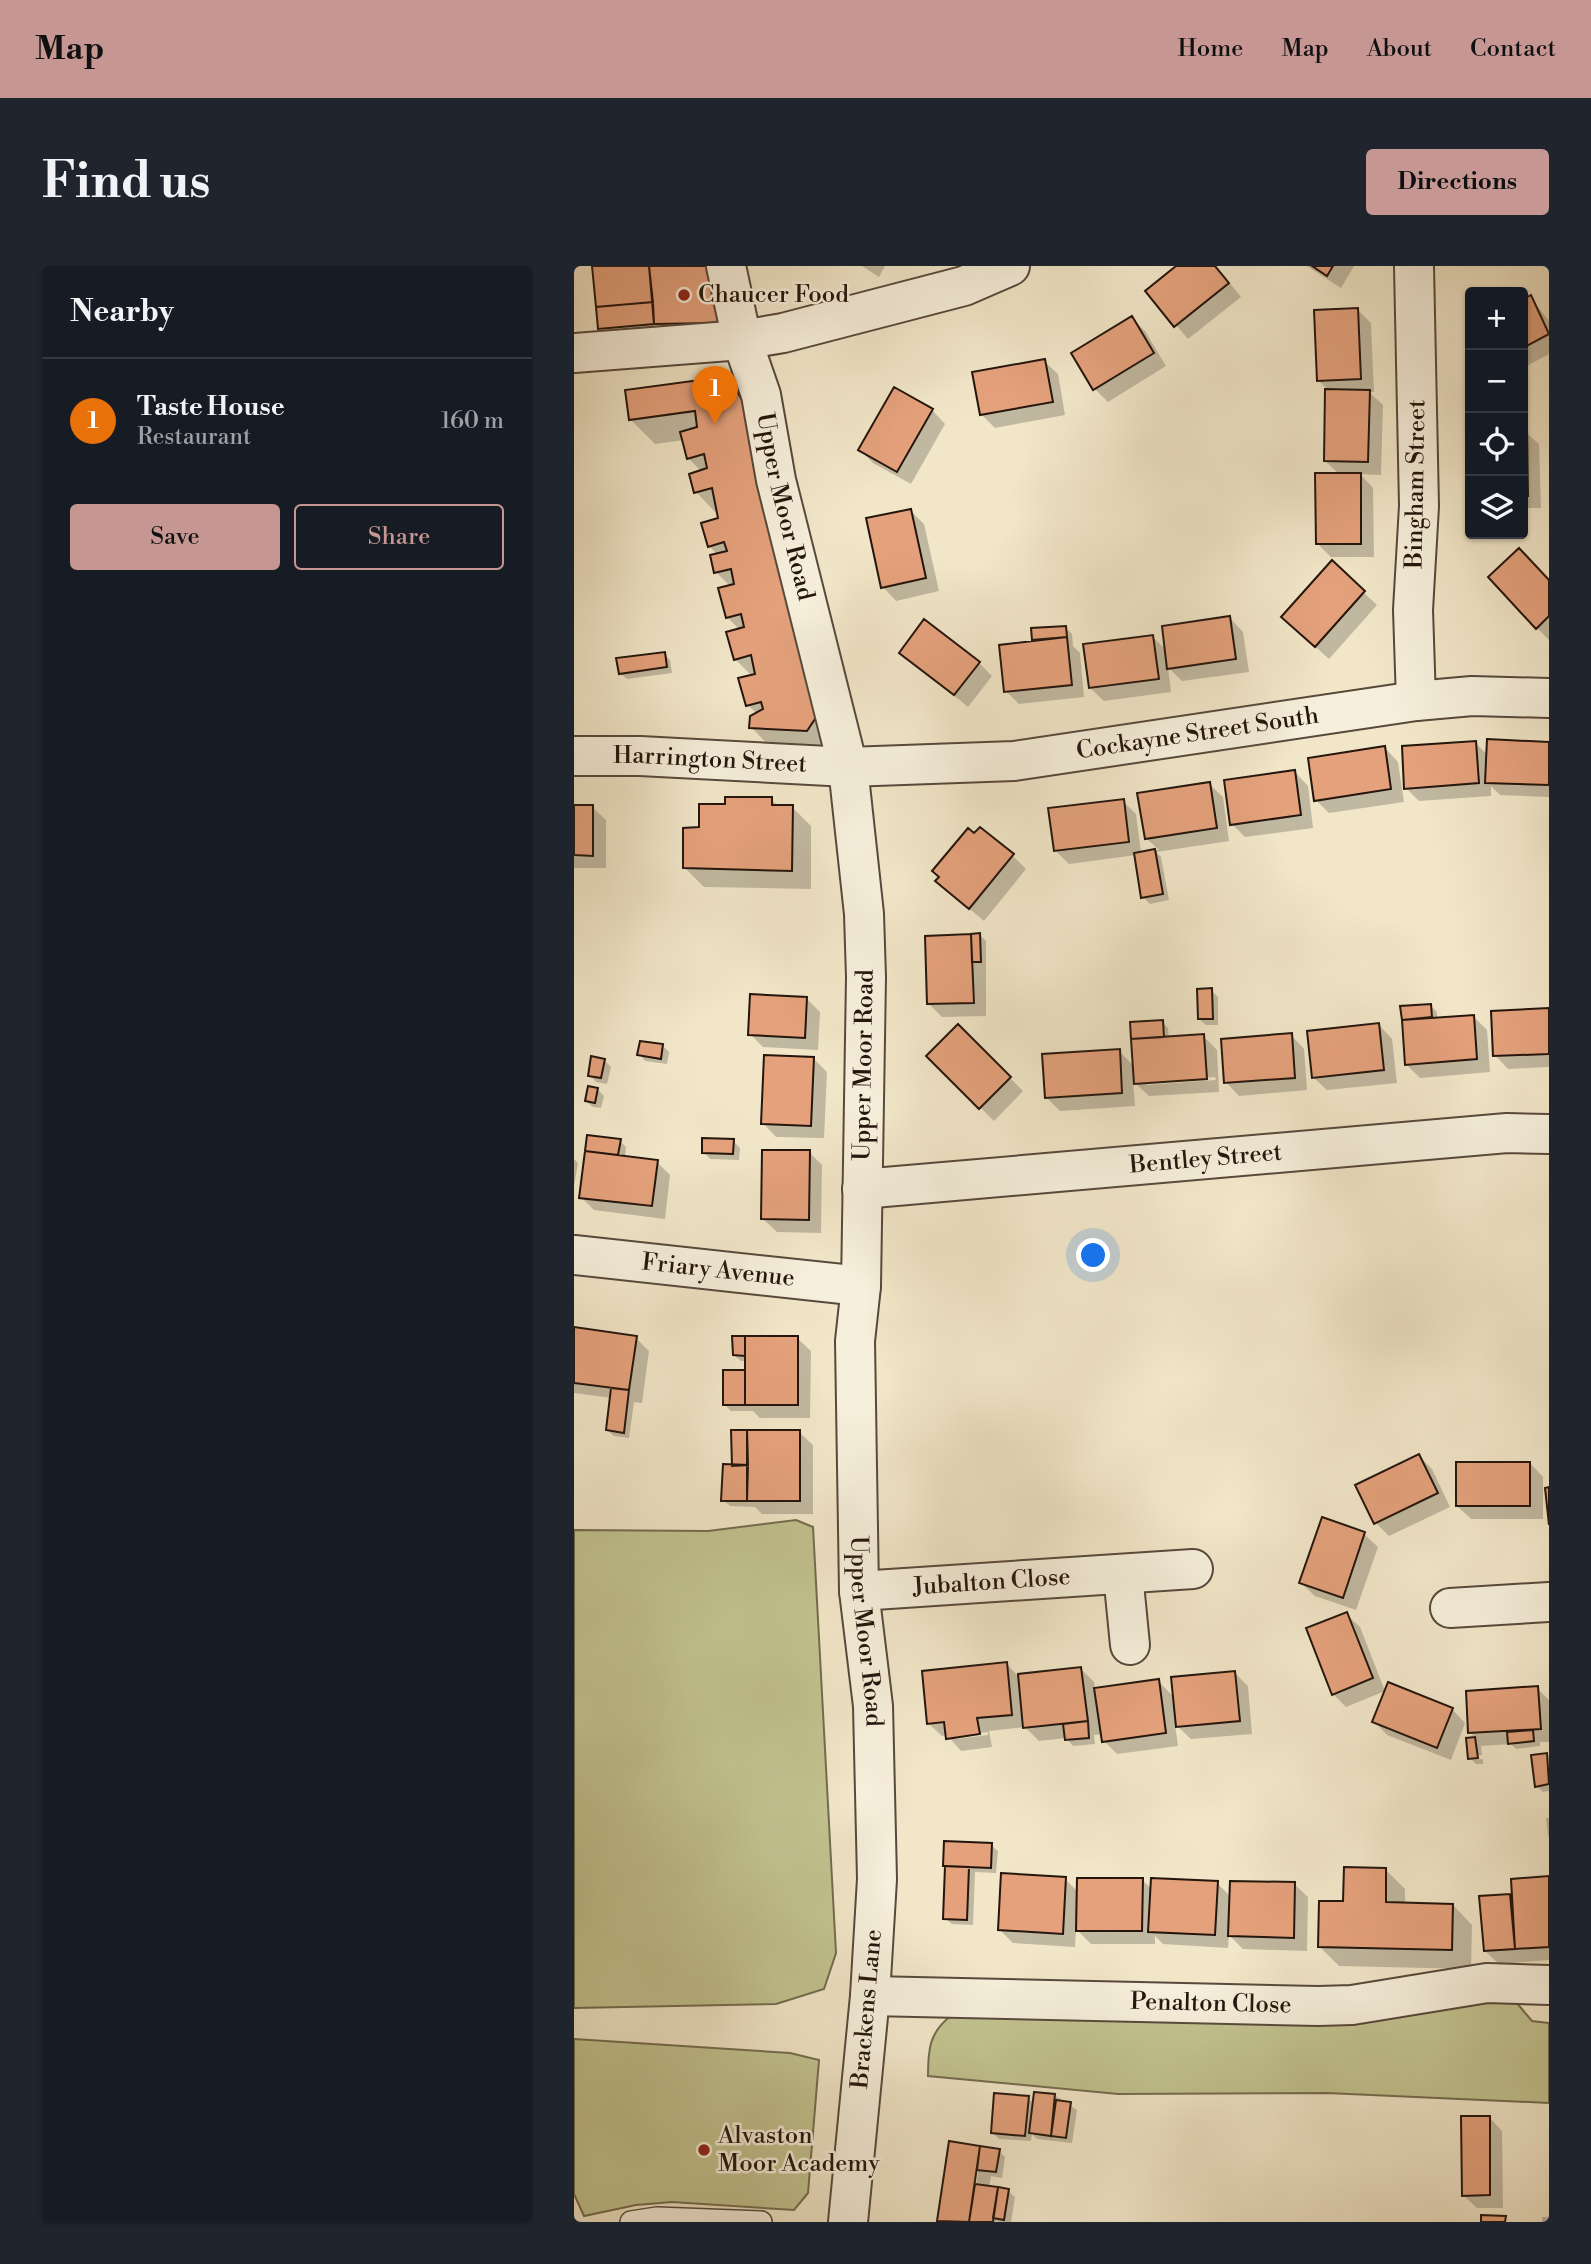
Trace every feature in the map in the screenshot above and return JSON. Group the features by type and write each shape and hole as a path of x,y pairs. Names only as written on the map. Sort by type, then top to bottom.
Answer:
{"street":[{"name":"Upper Moor Road","path":"726,266 743,340 761,395 776,480 848,767 860,859 866,977 861,1286 855,1340 859,1591 873,1706 877,1879"},
{"path":"574,353 743,340 818,325 964,286 1010,266"},
{"name":"Bingham Street","path":"1414,266 1419,506 1413,610 1416,701"},
{"name":"Cockayne Street South","path":"848,767 1014,761 1416,701 1472,696 1549,698"},
{"name":"Harrington Street","path":"574,756 640,756 848,767"},
{"name":"Bentley Street","path":"862,1189 1507,1133 1549,1134"},
{"name":"Friary Avenue","path":"574,1255 861,1286"},
{"name":"Jubalton Close","path":"859,1591 1193,1569"},
{"path":"1122,1574 1130,1645"},
{"path":"1450,1608 1549,1602"},
{"name":"Brackens Lane","path":"848,2222 870,1996 877,1879"},
{"name":"Penalton Close","path":"870,1996 1329,2006 1352,2005 1487,1983 1549,1985"}],"lane":[{"path":"631,2222 657,2218 761,2222"}],"green space":[{"path":"796,1520 813,1527 836,1953 824,1989 776,2004 574,2008 574,1530 708,1531"},
{"path":"1516,2002 1532,2021 1549,2023 1549,2103 1327,2093 1118,2094 928,2076 931,2042 944,2021 952,2015"},
{"name":"Alvaston Moor Academy","path":"574,2039 790,2053 819,2060 808,2193 794,2210 672,2202 636,2205 584,2216 574,2194"}],"building":[{"path":"592,266 649,266 653,302 596,307"},
{"name":"Chaucer Food","path":"649,266 709,266 720,319 715,323 654,324"},
{"path":"1176,266 1215,266 1229,283 1174,327 1145,291"},
{"path":"1312,266 1333,266 1327,276"},
{"path":"1531,295 1549,334 1528,345 1528,296"},
{"path":"653,302 654,324 598,329 596,307"},
{"path":"1358,308 1361,379 1317,381 1314,310"},
{"path":"1132,316 1154,353 1093,390 1071,353"},
{"path":"1045,359 1053,402 980,415 972,372"},
{"path":"700,380 735,388 748,410 817,716 807,731 749,728 750,716 763,709 761,702 746,706 738,678 755,674 751,655 734,660 726,632 744,627 741,614 726,618 718,588 734,584 731,569 714,573 710,555 727,551 724,542 708,547 701,523 718,518 712,488 694,493 689,474 707,468 704,454 687,459 680,432 697,427 695,411 629,420 625,390"},
{"path":"894,387 933,409 897,472 858,450"},
{"path":"1325,389 1370,390 1368,462 1324,461"},
{"path":"1315,473 1361,473 1361,544 1316,544"},
{"path":"911,509 926,578 881,588 866,518"},
{"path":"1519,548 1549,580 1549,616 1536,629 1488,577"},
{"path":"1332,560 1365,591 1315,647 1281,617"},
{"path":"1230,616 1236,659 1167,669 1162,626"},
{"path":"924,619 980,662 954,695 899,653"},
{"path":"1066,626 1067,637 1032,640 1031,628"},
{"path":"1153,635 1159,679 1089,688 1083,644"},
{"path":"1067,637 1072,685 1004,692 999,645"},
{"path":"665,652 667,667 619,674 616,658"},
{"path":"1487,739 1549,742 1549,785 1485,783"},
{"path":"1476,741 1479,783 1404,789 1402,746"},
{"path":"1385,746 1391,789 1314,801 1308,758"},
{"path":"1295,770 1301,815 1230,825 1224,780"},
{"path":"1210,782 1217,828 1145,839 1137,793"},
{"path":"725,797 772,797 772,805 793,805 792,871 683,868 683,828 699,827 699,804 725,804"},
{"path":"1124,799 1129,842 1054,851 1048,808"},
{"path":"574,805 593,805 593,856 574,855"},
{"path":"980,827 1014,854 969,909 935,881 939,877 932,871 968,828 974,833"},
{"path":"1155,849 1163,894 1141,898 1134,853"},
{"path":"980,933 981,962 972,962 971,934"},
{"path":"971,934 974,1003 927,1004 925,936"},
{"path":"1212,988 1213,1019 1198,1019 1197,989"},
{"path":"750,994 807,997 805,1038 748,1035"},
{"path":"1431,1004 1432,1017 1402,1020 1400,1006"},
{"path":"1549,1008 1549,1054 1493,1056 1491,1011"},
{"path":"1474,1015 1477,1059 1405,1065 1402,1020"},
{"path":"1163,1020 1164,1037 1131,1039 1130,1022"},
{"path":"1379,1023 1384,1070 1312,1078 1307,1031"},
{"path":"958,1024 1011,1077 979,1109 926,1056"},
{"path":"1292,1033 1295,1078 1224,1083 1221,1039"},
{"path":"1204,1034 1207,1079 1134,1084 1131,1039"},
{"path":"640,1041 663,1044 661,1059 637,1055"},
{"path":"1120,1049 1122,1093 1045,1098 1042,1054"},
{"path":"764,1055 814,1057 811,1126 761,1124"},
{"path":"591,1056 605,1059 601,1078 588,1076"},
{"path":"588,1086 598,1088 595,1103 585,1101"},
{"path":"587,1135 621,1139 618,1155 585,1151"},
{"path":"702,1138 734,1139 733,1154 702,1153"},
{"path":"762,1150 810,1150 809,1220 761,1219"},
{"path":"585,1151 658,1160 652,1206 579,1198"},
{"path":"574,1327 637,1336 629,1390 574,1383"},
{"path":"732,1336 745,1336 745,1356 733,1355"},
{"path":"745,1336 798,1336 798,1405 745,1405"},
{"path":"723,1370 745,1370 745,1405 723,1405"},
{"path":"611,1388 629,1390 624,1433 606,1430"},
{"path":"731,1430 747,1430 748,1465 732,1466"},
{"path":"747,1430 800,1430 800,1501 747,1501"},
{"path":"1419,1454 1438,1493 1374,1524 1355,1485"},
{"path":"1456,1462 1530,1462 1530,1506 1456,1506"},
{"path":"723,1464 748,1465 747,1501 721,1501"},
{"path":"1549,1487 1549,1525 1545,1488"},
{"path":"1322,1517 1365,1532 1343,1598 1299,1583"},
{"path":"1347,1612 1373,1678 1332,1695 1306,1628"},
{"path":"1007,1662 1012,1715 977,1718 980,1734 946,1739 944,1722 927,1724 922,1671"},
{"path":"1081,1667 1088,1721 1023,1728 1018,1674"},
{"path":"1235,1671 1240,1721 1176,1727 1171,1677"},
{"path":"1159,1679 1166,1733 1102,1742 1094,1688"},
{"path":"1388,1682 1453,1708 1437,1748 1372,1722"},
{"path":"1538,1686 1541,1729 1468,1733 1466,1691"},
{"path":"1088,1721 1089,1738 1065,1740 1063,1724"},
{"path":"1533,1730 1534,1741 1508,1744 1507,1732"},
{"path":"1475,1737 1478,1758 1468,1759 1466,1738"},
{"path":"1547,1753 1549,1784 1535,1787 1531,1755"},
{"path":"944,1841 992,1843 991,1868 943,1866"},
{"path":"945,1866 969,1867 967,1920 943,1919"},
{"path":"1344,1867 1386,1868 1386,1902 1453,1904 1452,1950 1318,1947 1319,1901 1343,1901"},
{"path":"1001,1873 1066,1877 1063,1934 998,1930"},
{"path":"1549,1876 1549,1947 1515,1949 1511,1879"},
{"path":"1077,1878 1143,1878 1142,1931 1076,1931"},
{"path":"1151,1878 1218,1881 1215,1935 1148,1932"},
{"path":"1230,1881 1295,1882 1294,1938 1228,1936"},
{"path":"1510,1894 1515,1949 1484,1951 1479,1896"},
{"path":"1034,2092 1055,2094 1051,2136 1029,2133"},
{"path":"994,2093 1029,2096 1025,2136 991,2133"},
{"path":"1056,2100 1071,2102 1066,2138 1051,2136"},
{"path":"1461,2116 1490,2116 1490,2195 1462,2196"},
{"path":"949,2141 980,2146 969,2222 937,2221"},
{"path":"980,2146 1000,2149 996,2172 977,2170"},
{"path":"975,2184 998,2187 993,2222 969,2222"},
{"path":"998,2187 1009,2189 1004,2220 993,2218"},
{"path":"1481,2215 1506,2216 1505,2222 1481,2222"}],"place":[{"name":"Chaucer Food","path":"684,295"},
{"name":"Taste House","path":"715,424"},
{"name":"Alvaston Moor Academy","path":"704,2150"}]}
